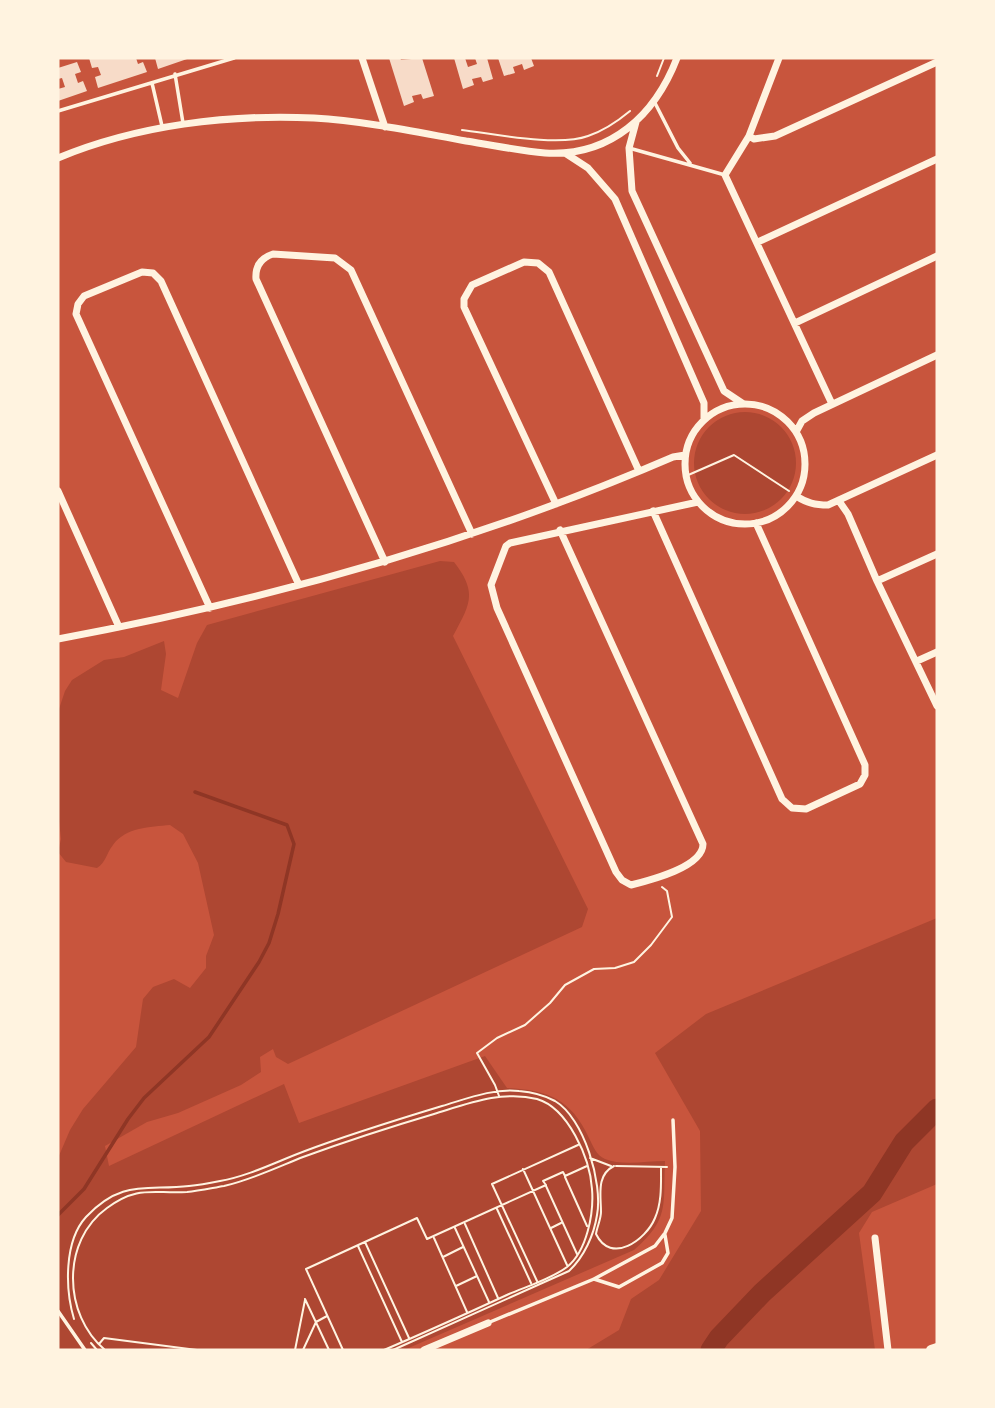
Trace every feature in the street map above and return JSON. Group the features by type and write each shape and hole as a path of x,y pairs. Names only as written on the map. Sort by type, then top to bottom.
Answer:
{"main road":[{"path":"931,1350 937,1348"}],"street":[{"path":"362,58 385,127"},
{"path":"58,158 120,137 163,128 283,117 326,119 385,127 519,150 565,152 600,144 636,122 655,103 669,80 677,58"},
{"path":"779,58 749,136 725,175 832,404"},
{"path":"749,136 754,139 775,136 937,62"},
{"path":"636,122 629,148 632,191 724,391 743,403"},
{"path":"565,152 588,168 615,199 704,403 705,419"},
{"path":"758,242 937,159"},
{"path":"385,562 256,279 257,266 267,256 273,254 335,258 351,270 472,534"},
{"path":"795,323 937,256"},
{"path":"556,504 464,307 464,299 472,285 524,262 538,262 548,272 639,471"},
{"path":"210,608 76,309 84,296 142,272 157,276 299,585"},
{"path":"796,432 802,421 832,404 937,355"},
{"path":"743,403 764,406 782,416 802,442 806,464 796,496 783,510 756,523 735,523 707,511 698,502 686,476 685,455 692,436 705,419 722,408 743,403"},
{"path":"58,639 210,608 385,562 472,534 673,457 685,455"},
{"path":"796,496 816,505 828,505 937,455"},
{"path":"58,491 119,627"},
{"path":"839,501 848,514 937,706"},
{"path":"560,530 702,839 704,849 695,861 654,879 631,885 622,880 616,872 497,608 491,585 506,546 510,543 560,530 698,502"},
{"path":"653,511 782,799 792,808 806,809 860,784 865,775 865,765 756,523"},
{"path":"877,581 937,554"},
{"path":"917,661 937,652"},
{"path":"875,1238 888,1350"},
{"path":"425,1350 488,1323"}],"lane":[{"path":"58,111 234,58"},
{"path":"175,74 183,125"},
{"path":"151,82 163,128"},
{"path":"655,103 678,148 691,165"},
{"path":"629,148 725,175"},
{"path":"488,1323 594,1279 655,1246 672,1217 675,1167 673,1120"},
{"path":"594,1279 619,1287 662,1263 668,1253 665,1233"},
{"path":"58,1311 85,1350"}],"path":[{"path":"655,81 664,58"},
{"path":"456,129 552,140 586,137 616,122 638,106"},
{"path":"686,476 734,455 796,496"},
{"path":"500,1097 477,1054 497,1038 525,1026 565,985 594,969 615,968 634,962 672,917 667,891 654,879"},
{"path":"76,1323 68,1284 68,1265 74,1242 85,1218 132,1187 187,1186 225,1180 356,1132 498,1091 539,1094 555,1101 566,1110 582,1134 597,1177 598,1214 589,1243 575,1265 569,1271 393,1350"},
{"path":"105,1350 80,1321 73,1265 78,1244 89,1222 113,1203 134,1193 188,1192 226,1185 357,1137 477,1101 517,1096 552,1105 562,1114 588,1166 593,1206 577,1254 567,1266 537,1282 384,1350"},
{"path":"537,1282 492,1184 579,1144"},
{"path":"590,1158 614,1166 675,1167"},
{"path":"565,1176 588,1166"},
{"path":"614,1166 607,1170 602,1179 601,1215 596,1234 607,1248 621,1249 650,1228 656,1217 660,1200 661,1167"},
{"path":"523,1170 567,1266"},
{"path":"577,1254 544,1181 563,1172 588,1227"},
{"path":"343,1350 306,1269 417,1218 427,1239 433,1237 545,1185"},
{"path":"496,1208 531,1284"},
{"path":"550,1228 562,1222"},
{"path":"464,1223 499,1299"},
{"path":"455,1227 489,1303"},
{"path":"433,1237 468,1313"},
{"path":"513,1244 519,1241"},
{"path":"365,1242 409,1339"},
{"path":"357,1245 402,1342"},
{"path":"442,1257 464,1247"},
{"path":"456,1286 477,1276"},
{"path":"379,1293 387,1290"},
{"path":"295,1350 305,1299 329,1350"},
{"path":"303,1350 316,1322 327,1317"},
{"path":"98,1344 104,1338 197,1350"},
{"path":"88,1339 97,1350"}],"shaded area":[{"path":"745,412 765,416 781,427 792,443 796,463 792,483 781,499 765,510 745,514 725,510 709,499 698,483 694,463 698,443 709,427 725,416"},
{"path":"440,561 454,562 466,582 469,599 453,636 588,909 582,927 288,1064 276,1057 273,1049 260,1057 261,1072 241,1085 178,1113 147,1122 105,1146 109,1166 284,1084 299,1123 485,1056 507,1088 546,1094 566,1106 582,1125 595,1150 602,1157 619,1162 665,1161 664,1200 659,1220 646,1239 634,1250 404,1350 58,1350 58,1158 83,1109 136,1047 143,999 153,987 174,979 190,988 206,968 206,956 214,935 198,863 183,834 170,825 131,831 118,839 97,868 66,862 58,852 61,839 58,812 58,712 65,691 72,680 104,660 124,657 164,641 166,654 161,690 178,698 197,643 207,625"},
{"path":"937,918 937,1184 872,1212 859,1233 875,1350 586,1350 619,1330 631,1299 659,1280 701,1211 700,1131 655,1053 706,1014"}],"building":[{"path":"89,58 136,58 138,64 143,62 147,72 98,88 95,77 101,75 98,67 92,68"},
{"path":"155,58 190,58 158,69"},
{"path":"389,58 422,58 434,96 423,99 421,94 412,96 414,102 404,106"},
{"path":"454,58 465,58 468,67 477,64 475,58 487,58 493,79 483,82 481,77 472,79 474,85 463,89"},
{"path":"498,58 531,58 534,66 524,70 522,64 513,67 515,73 504,76"},
{"path":"77,62 81,72 75,74 78,83 83,81 87,91 58,101 58,89 65,87 62,78 58,79 58,68"}],"waterway":[{"path":"58,1215 84,1189 144,1098 209,1037 269,943 294,844 287,825 195,792"},
{"path":"711,1350 762,1293 872,1193 904,1142 937,1109"}]}
